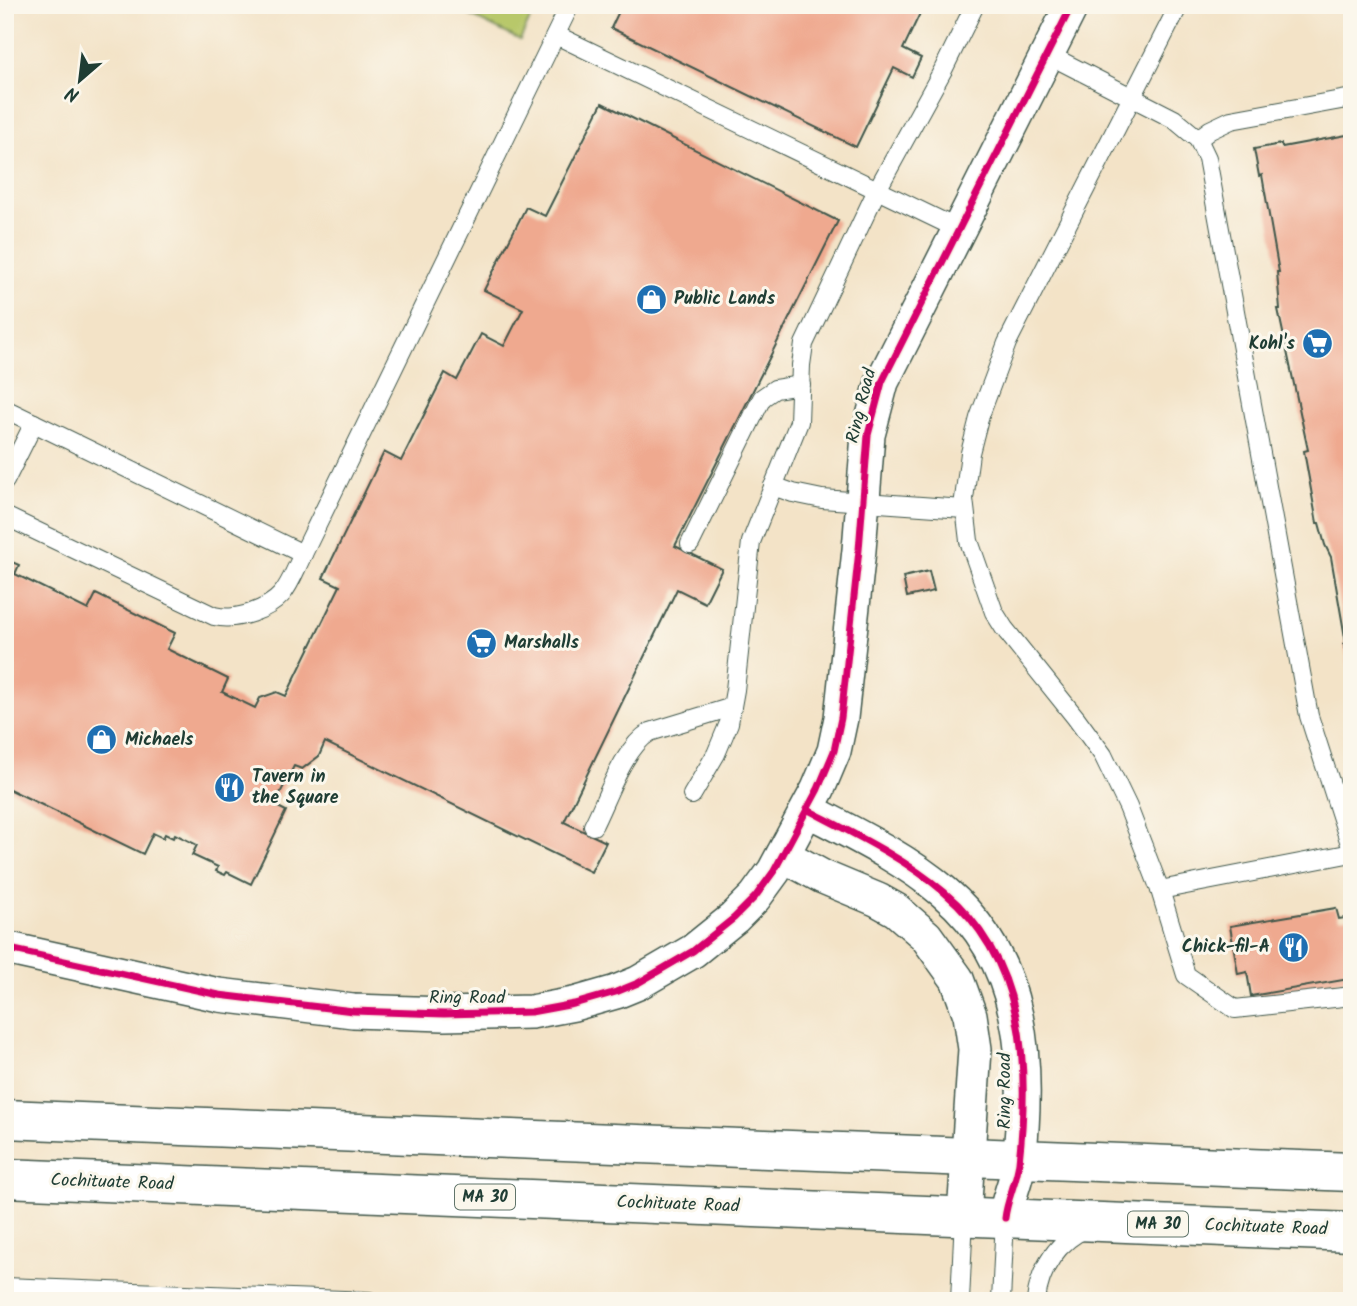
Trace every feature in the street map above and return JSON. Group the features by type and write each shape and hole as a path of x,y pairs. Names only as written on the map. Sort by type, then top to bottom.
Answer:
{"main road":[{"path":"5,1099 191,1126"},
{"path":"5,1119 1352,1172"},
{"name":"Cochituate Road","path":"5,1178 1352,1231"}],"street":[{"name":"Ring Road","path":"5,948 179,988 300,1006 444,1014 531,1012 616,992 676,962 734,918 755,897 783,855 808,810 828,766 838,735 868,435 882,382 1072,5"},
{"name":"Ring Road","path":"808,810 927,878 961,908 988,943 1007,982 1019,1019 1023,1088 1020,1159 1004,1218"},
{"name":"Ring Road","path":"783,855 815,873 896,910 926,936 953,972 964,998 973,1032 975,1067 964,1216"},
{"name":"Ring Road","path":"5,938 50,957"}],"lane":[{"path":"5,516 205,613 222,618 239,617 272,605 283,594 303,554 570,5"},
{"path":"692,795 723,739 733,708 751,542 799,422 801,355 807,334 877,190 938,80 975,5"},
{"path":"1179,5 1024,306 998,364 974,434 966,478 964,509 973,553 999,621 1097,747 1120,789 1160,890 1186,975 1235,1009 1352,996"},
{"path":"556,35 958,229"},
{"path":"1047,54 1174,119 1198,139 1209,166 1309,716 1343,796 1352,851 1160,890"},
{"path":"1198,139 1231,120 1352,98"},
{"path":"690,544 762,398 775,389 801,385"},
{"path":"5,409 303,554"},
{"path":"5,481 34,423"},
{"path":"773,486 807,497 964,509"},
{"path":"593,827 630,752 641,737 733,708"},
{"path":"960,1301 964,1216"},
{"path":"1001,1301 1004,1218"},
{"path":"1037,1301 1040,1277 1059,1248 1080,1230 1112,1222"},
{"path":"5,1287 370,1301"}],"green space":[{"path":"449,5 537,5 520,40"}],"building":[{"path":"622,5 924,5 903,49 921,58 912,77 894,68 856,147 611,28"},
{"path":"602,103 838,221 675,546 722,569 705,603 677,589 564,822 606,842 591,872 325,742 319,756 302,769 294,766 274,805 286,811 251,884 227,872 225,875 216,871 218,867 192,855 197,845 175,834 173,838 165,834 163,838 153,833 143,854 5,787 5,559 19,565 15,574 88,610 96,594 175,633 167,649 228,679 222,692 255,708 260,698 277,692 286,696 340,586 323,578 384,452 401,461 445,373 457,380 481,334 504,346 523,309 484,290 526,207 545,216"},
{"name":"Kohl's","path":"1352,134 1352,669 1349,670 1331,557 1317,523 1304,451 1308,450 1278,309 1279,272 1262,175 1259,176 1254,149 1281,144 1282,147"},
{"path":"929,571 934,591 907,597 903,577"},
{"name":"Chick-fil-A","path":"1336,908 1339,919 1352,917 1352,967 1347,968 1349,979 1251,996 1247,972 1238,974 1230,926"}],"cycle path":[{"path":"5,948 219,995 353,1011 444,1014 531,1012 574,1004 638,983 693,951 734,918 755,897 774,871 818,789 834,751 841,718 868,435 882,382 1072,5"},
{"path":"808,810 878,847 929,880 971,919 991,949 1006,981 1016,1016 1023,1088 1019,1162 1005,1218"}],"place":[{"name":"Public Lands","path":"651,299"},
{"name":"Kohl's","path":"1318,344"},
{"name":"Marshalls","path":"481,643"},
{"name":"Michaels","path":"102,740"},
{"name":"Tavern in the Square","path":"229,787"},
{"name":"Chick-fil-A","path":"1293,947"}]}
